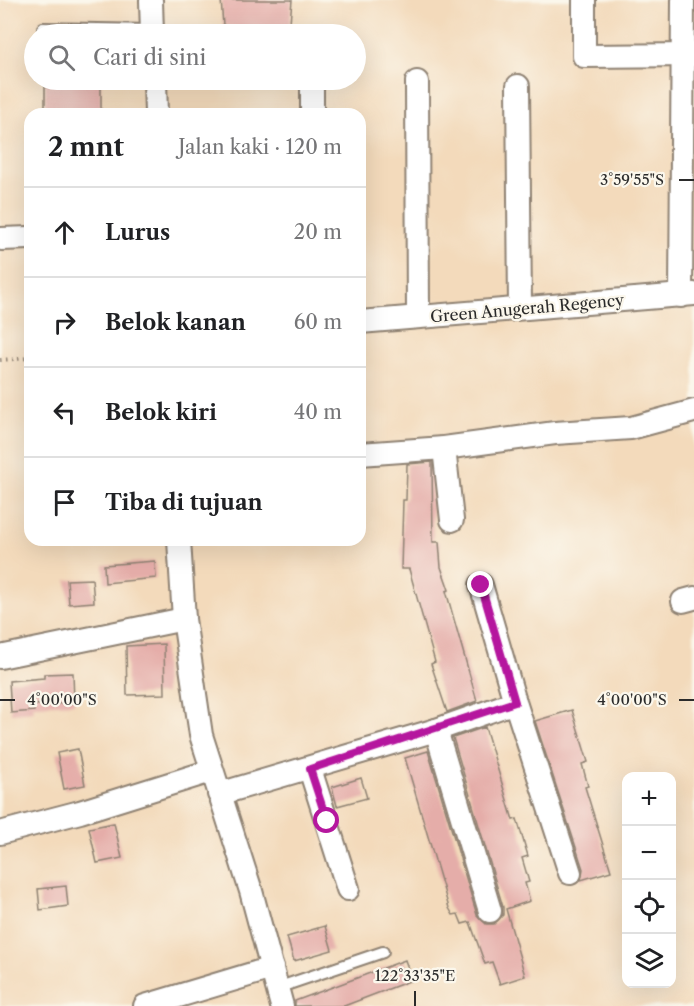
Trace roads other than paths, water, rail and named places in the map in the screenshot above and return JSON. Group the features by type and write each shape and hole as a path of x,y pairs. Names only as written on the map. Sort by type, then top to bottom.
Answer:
{"street":[{"path":"151,0 152,24"},
{"path":"584,0 584,56 689,55"},
{"path":"683,0 689,55 688,295"},
{"path":"417,82 418,317"},
{"path":"518,86 520,308"},
{"path":"155,90 156,108"},
{"path":"312,90 312,108"},
{"path":"1,239 24,238"},
{"name":"Green Anugerah Regency","path":"366,321 688,295"},
{"path":"366,454 444,448 545,434 631,428 694,411"},
{"path":"444,448 452,520"},
{"path":"145,1006 277,987 251,891 201,735 184,619 178,546"},
{"path":"481,585 515,702 570,873"},
{"path":"0,657 184,619"},
{"path":"219,794 436,730 515,702"},
{"path":"436,730 490,911"},
{"path":"310,769 348,889"},
{"path":"0,833 80,812 211,771"}],"lane":[{"path":"277,987 383,952"}]}
